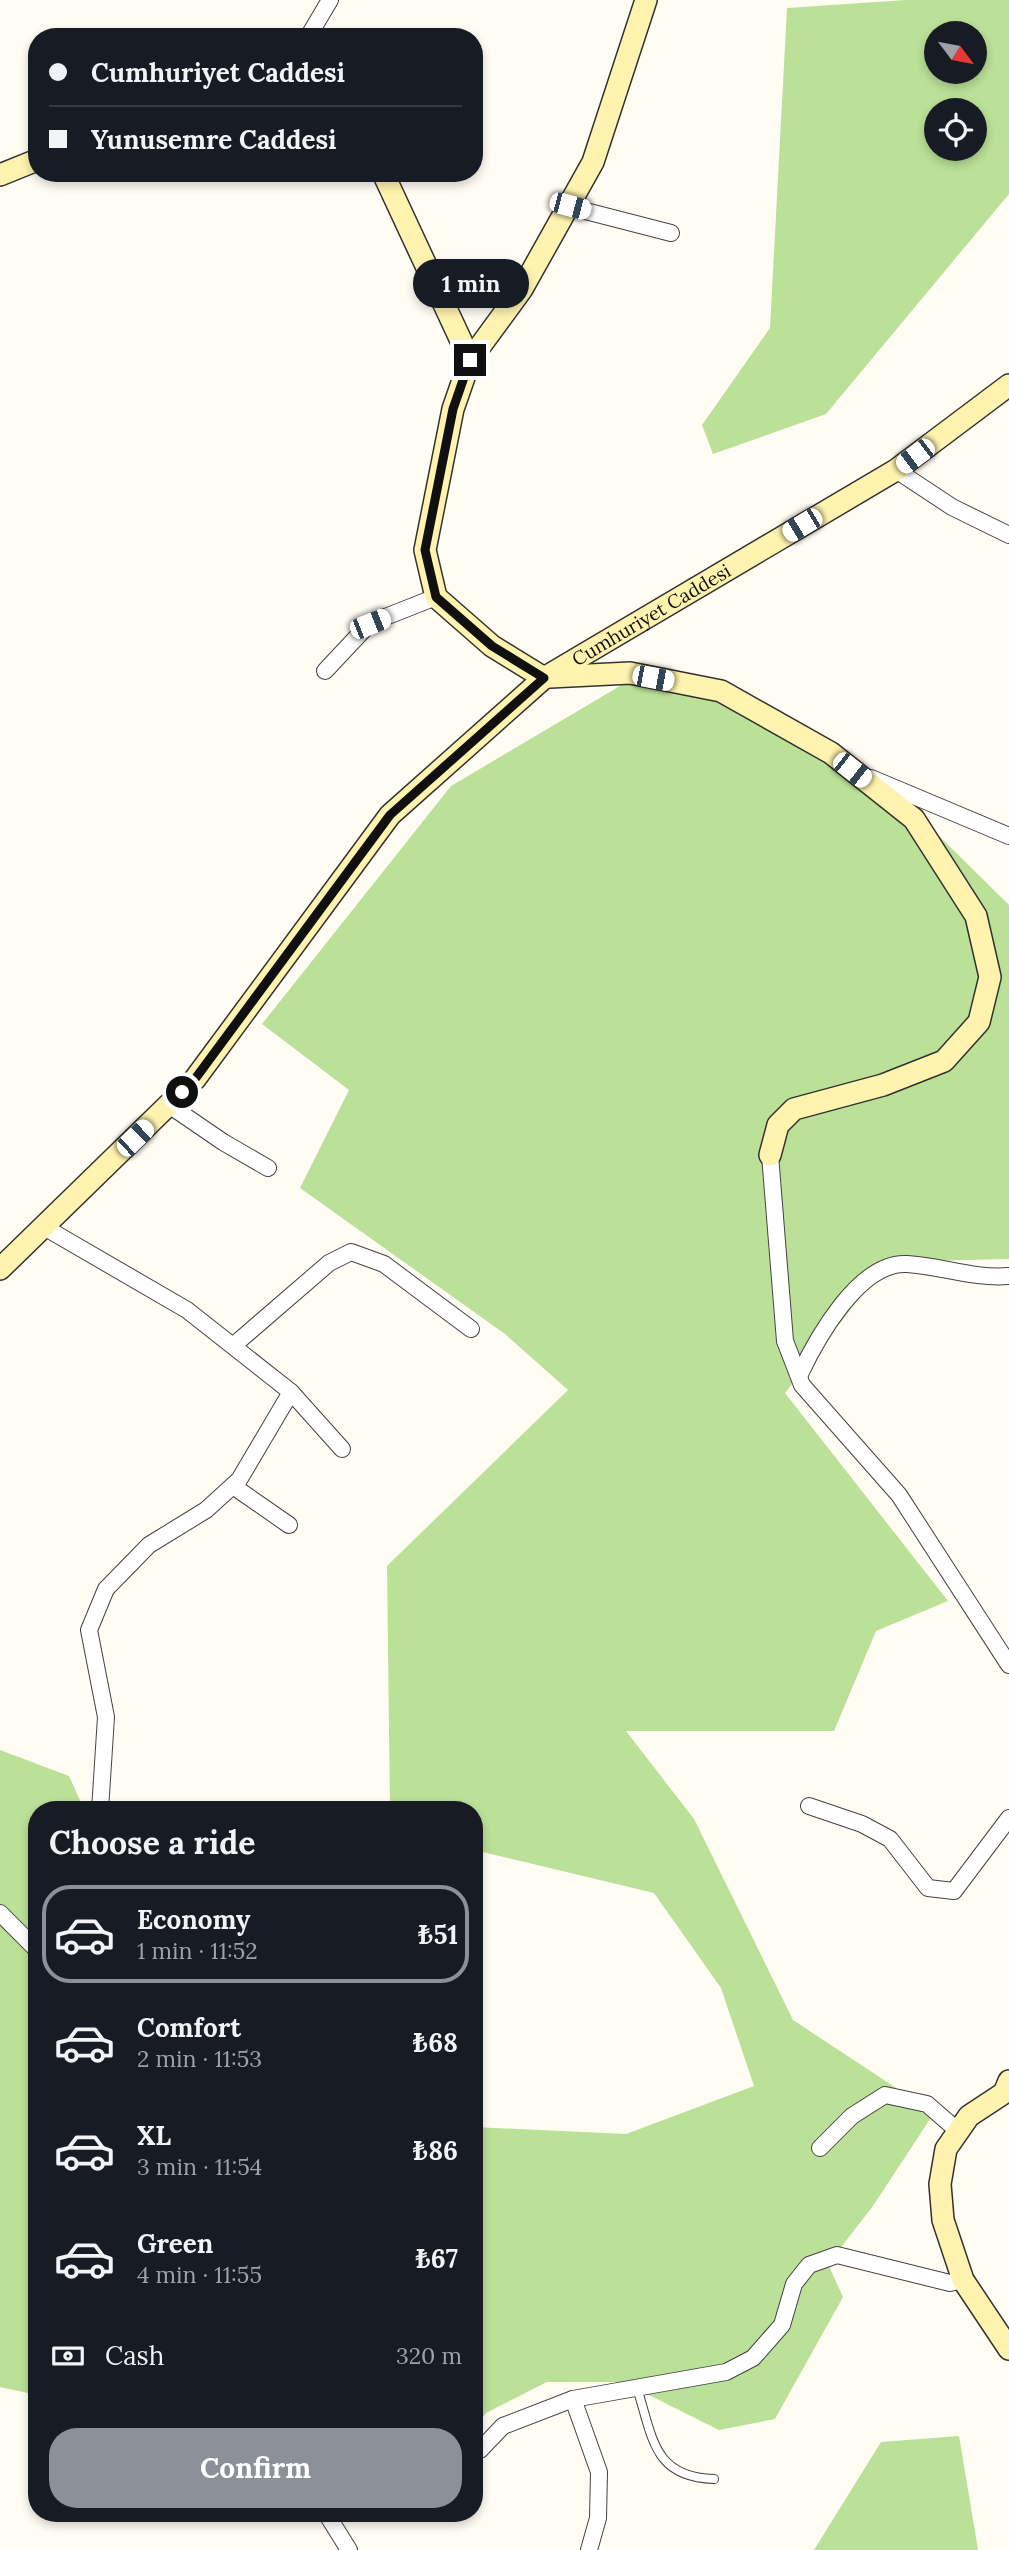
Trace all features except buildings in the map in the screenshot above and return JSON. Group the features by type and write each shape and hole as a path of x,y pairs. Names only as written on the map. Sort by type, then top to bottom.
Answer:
{"street":[{"path":"313,28 330,0"},
{"path":"646,0 593,162 522,289 470,360 453,409 425,550 436,597 492,646 544,678 630,673 721,691 831,753 914,819 976,916 990,977 979,1022 944,1060 883,1085 794,1109 778,1125 770,1155 785,1341 802,1384 899,1495 1009,1665"},
{"path":"0,175 28,164"},
{"path":"387,182 470,360"},
{"path":"570,206 671,233"},
{"name":"Cumhuriyet Caddesi","path":"0,1269 195,1079 390,815 544,678 896,470 1009,385"},
{"path":"896,470 952,508 1009,535"},
{"path":"325,671 370,624 436,597"},
{"path":"852,770 1009,836"},
{"path":"169,1105 223,1142 268,1168"},
{"path":"44,1227 187,1310 234,1345 291,1392 342,1449"},
{"path":"234,1345 329,1263 351,1252 384,1264 471,1329"},
{"path":"799,1376 815,1342 856,1288 881,1271 904,1263 987,1278 1009,1276"},
{"path":"101,1801 106,1717 89,1630 101,1599 106,1589 149,1545 206,1510 233,1486 259,1449 291,1392"},
{"path":"233,1486 289,1525"},
{"path":"809,1806 862,1824 890,1839 928,1888 954,1891 1009,1818"},
{"path":"0,1913 28,1941"},
{"path":"1009,2081 1004,2093 969,2116 958,2131 946,2149 940,2184 943,2220 963,2280 1009,2349"},
{"path":"820,2148 852,2116 885,2095 927,2104 958,2131"},
{"path":"483,2447 503,2426 573,2399 726,2372 753,2358 782,2325 794,2284 809,2265 837,2255 950,2283 963,2280"},
{"path":"573,2399 599,2472 598,2518 589,2550"},
{"path":"332,2522 349,2550"}],"lane":[{"path":"637,2388 655,2446 664,2462 684,2476 714,2479"}],"green space":[{"path":"906,0 1009,0 1009,194 826,414 713,454 702,425 770,328 787,8"},
{"path":"625,683 746,705 932,829 1009,905 1009,1259 888,1262 785,1393 948,1601 876,1631 834,1731 626,1731 694,1819 793,2020 934,2113 873,2206 828,2264 843,2297 775,2419 719,2430 623,2382 547,2382 483,2417 483,2127 626,2134 754,2086 721,1988 654,1893 483,1852 483,1801 390,1801 387,1566 568,1390 505,1334 300,1188 349,1090 262,1024 451,786"},
{"path":"0,1750 69,1776 80,1801 28,1801 28,2393 0,2387"},
{"path":"959,2436 978,2550 814,2550 881,2442"}],"route":[{"path":"182,1092 195,1079 390,815 544,678 492,646 436,597 425,550 453,409 470,360"}]}
